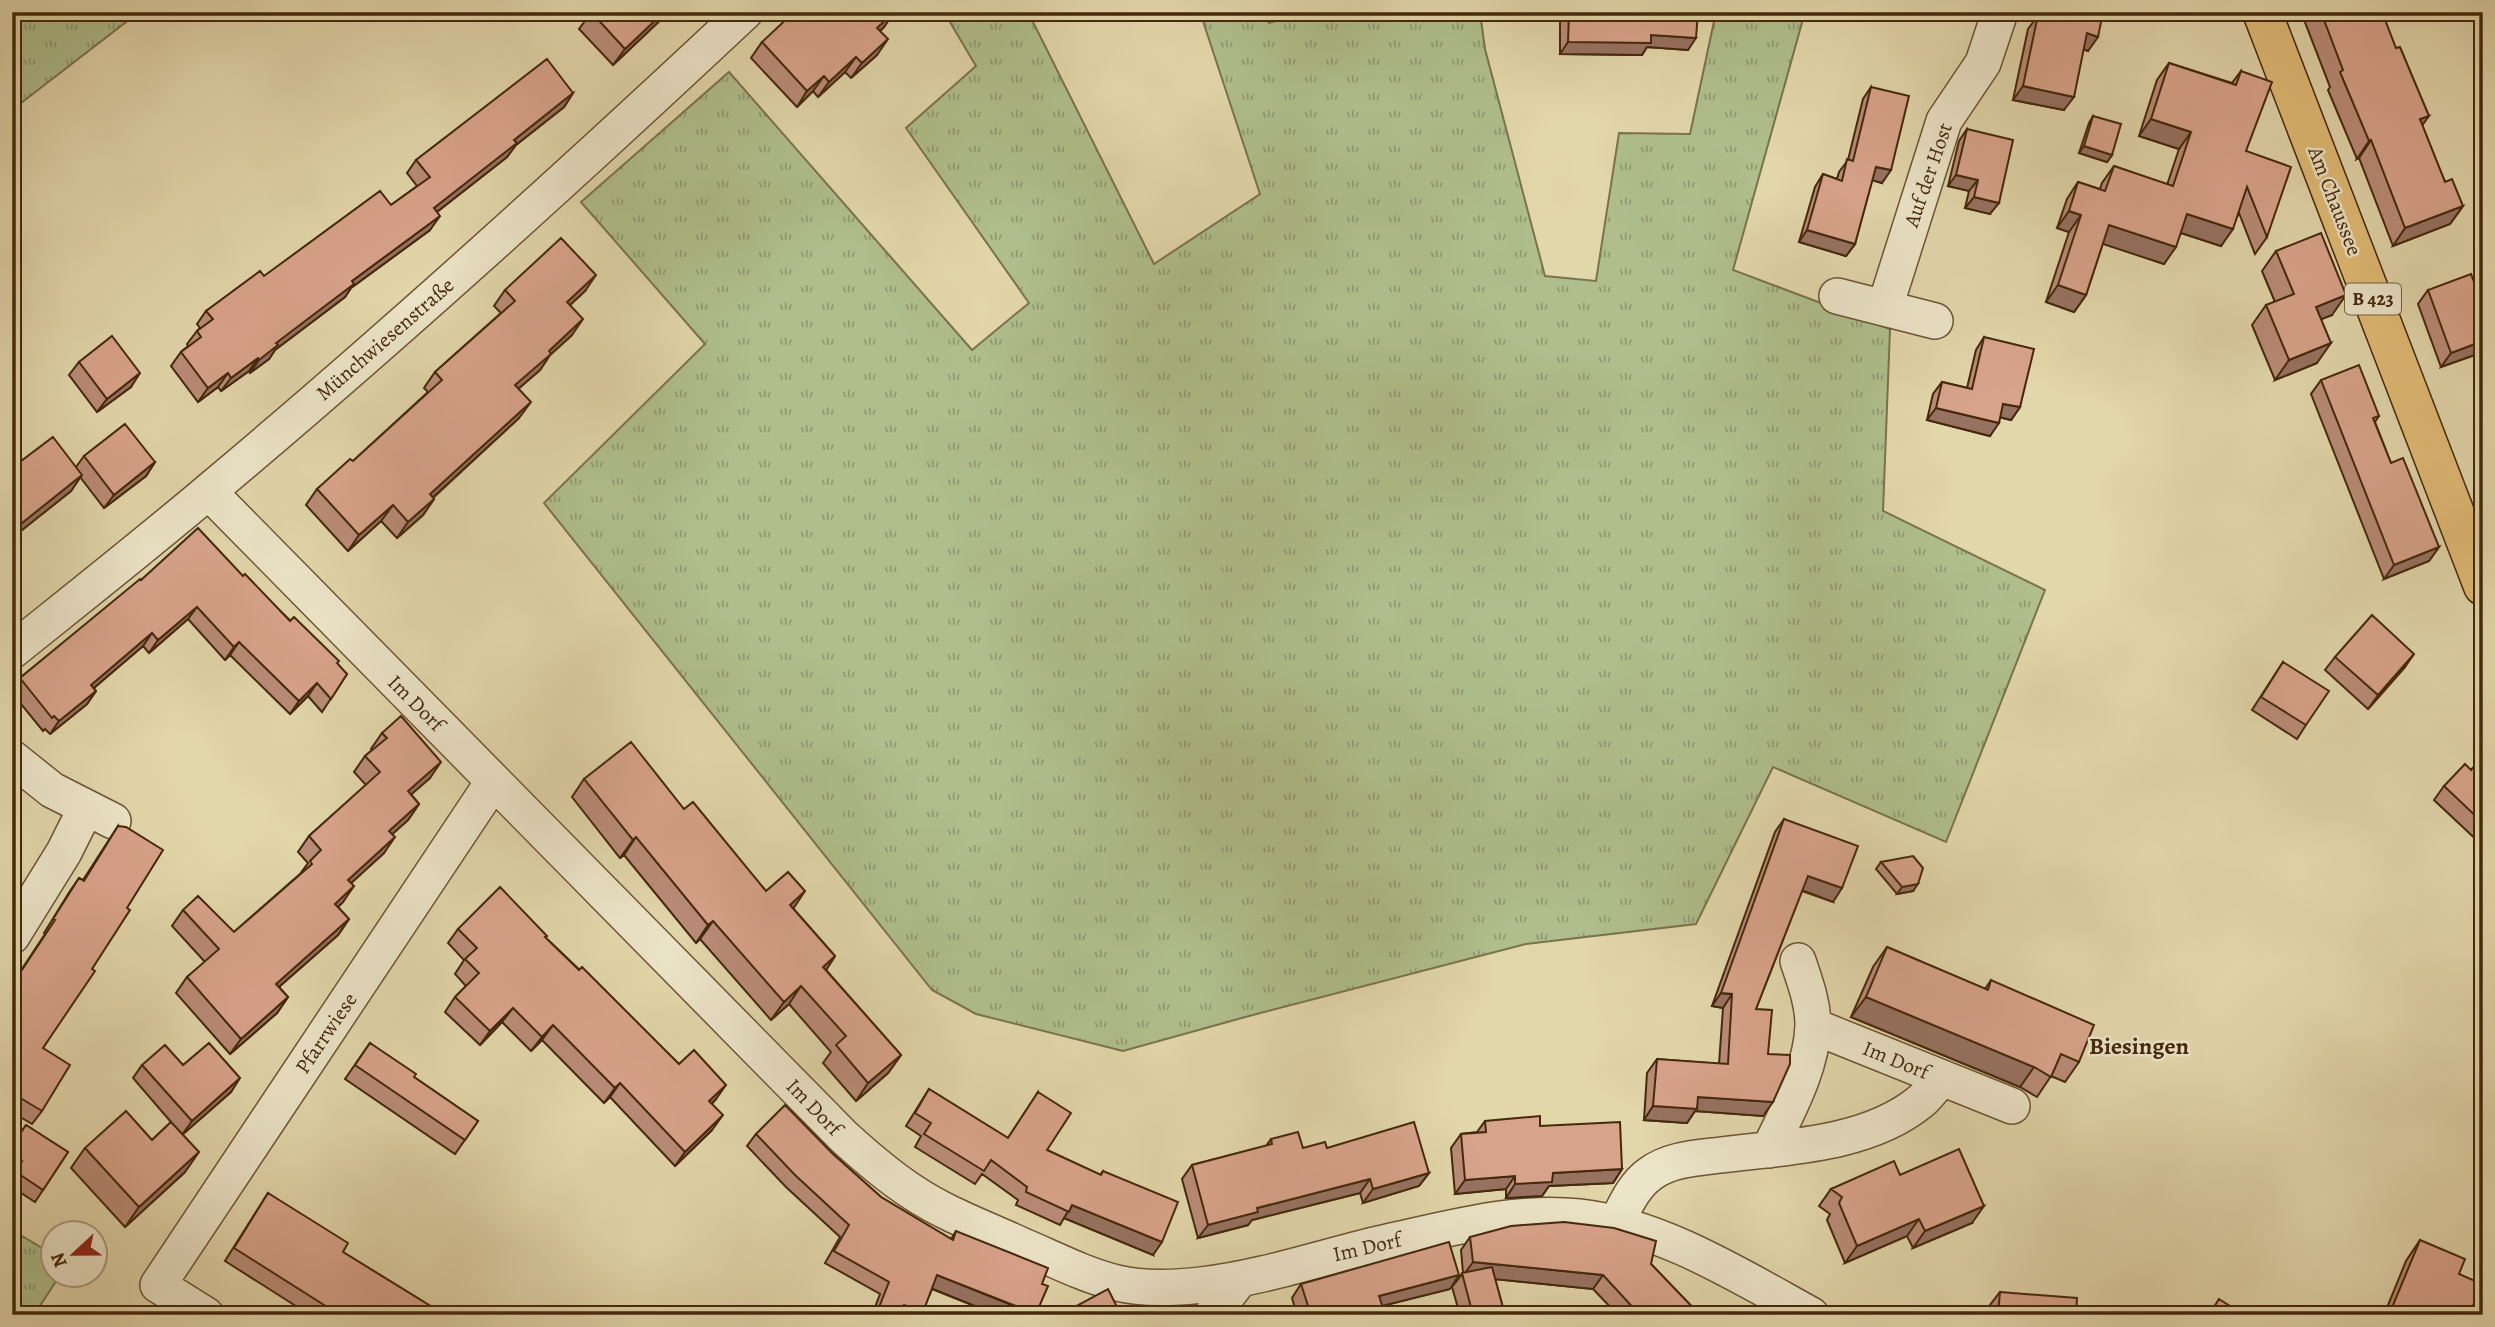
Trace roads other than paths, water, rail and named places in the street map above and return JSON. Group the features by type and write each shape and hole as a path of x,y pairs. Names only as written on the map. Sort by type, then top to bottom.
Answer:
{"main road":[{"name":"Am Chaussee","path":"2262,12 2483,586"}],"street":[{"name":"Münchwiesenstraße","path":"12,651 209,492 396,331 745,12"},
{"name":"Auf der Host","path":"1885,306 1944,121 1983,63 2000,12"},
{"path":"1837,296 1885,306 1935,321"},
{"name":"Im Dorf","path":"209,492 844,1137 879,1168 915,1194 1079,1270 1119,1283 1156,1286 1199,1286 1240,1279 1332,1254 1487,1221 1535,1215 1577,1217 1617,1223 1660,1238 1739,1275 1811,1315"},
{"path":"12,758 52,790 100,815 64,852 12,936"},
{"name":"Pfarrwiese","path":"206,1315 158,1285 494,782"},
{"path":"1769,1150 1807,1060 1812,1026 1808,988 1798,961"},
{"name":"Im Dorf","path":"1812,1026 2012,1106"},
{"name":"Im Dorf","path":"1617,1223 1630,1196 1649,1174 1677,1161 1809,1147 1849,1136 1895,1119 1922,1101 1941,1078"},
{"path":"1212,1315 1240,1279"},
{"path":"1119,1283 1143,1315"}],"district":[{"name":"Biesingen","path":"2139,1046"}]}
